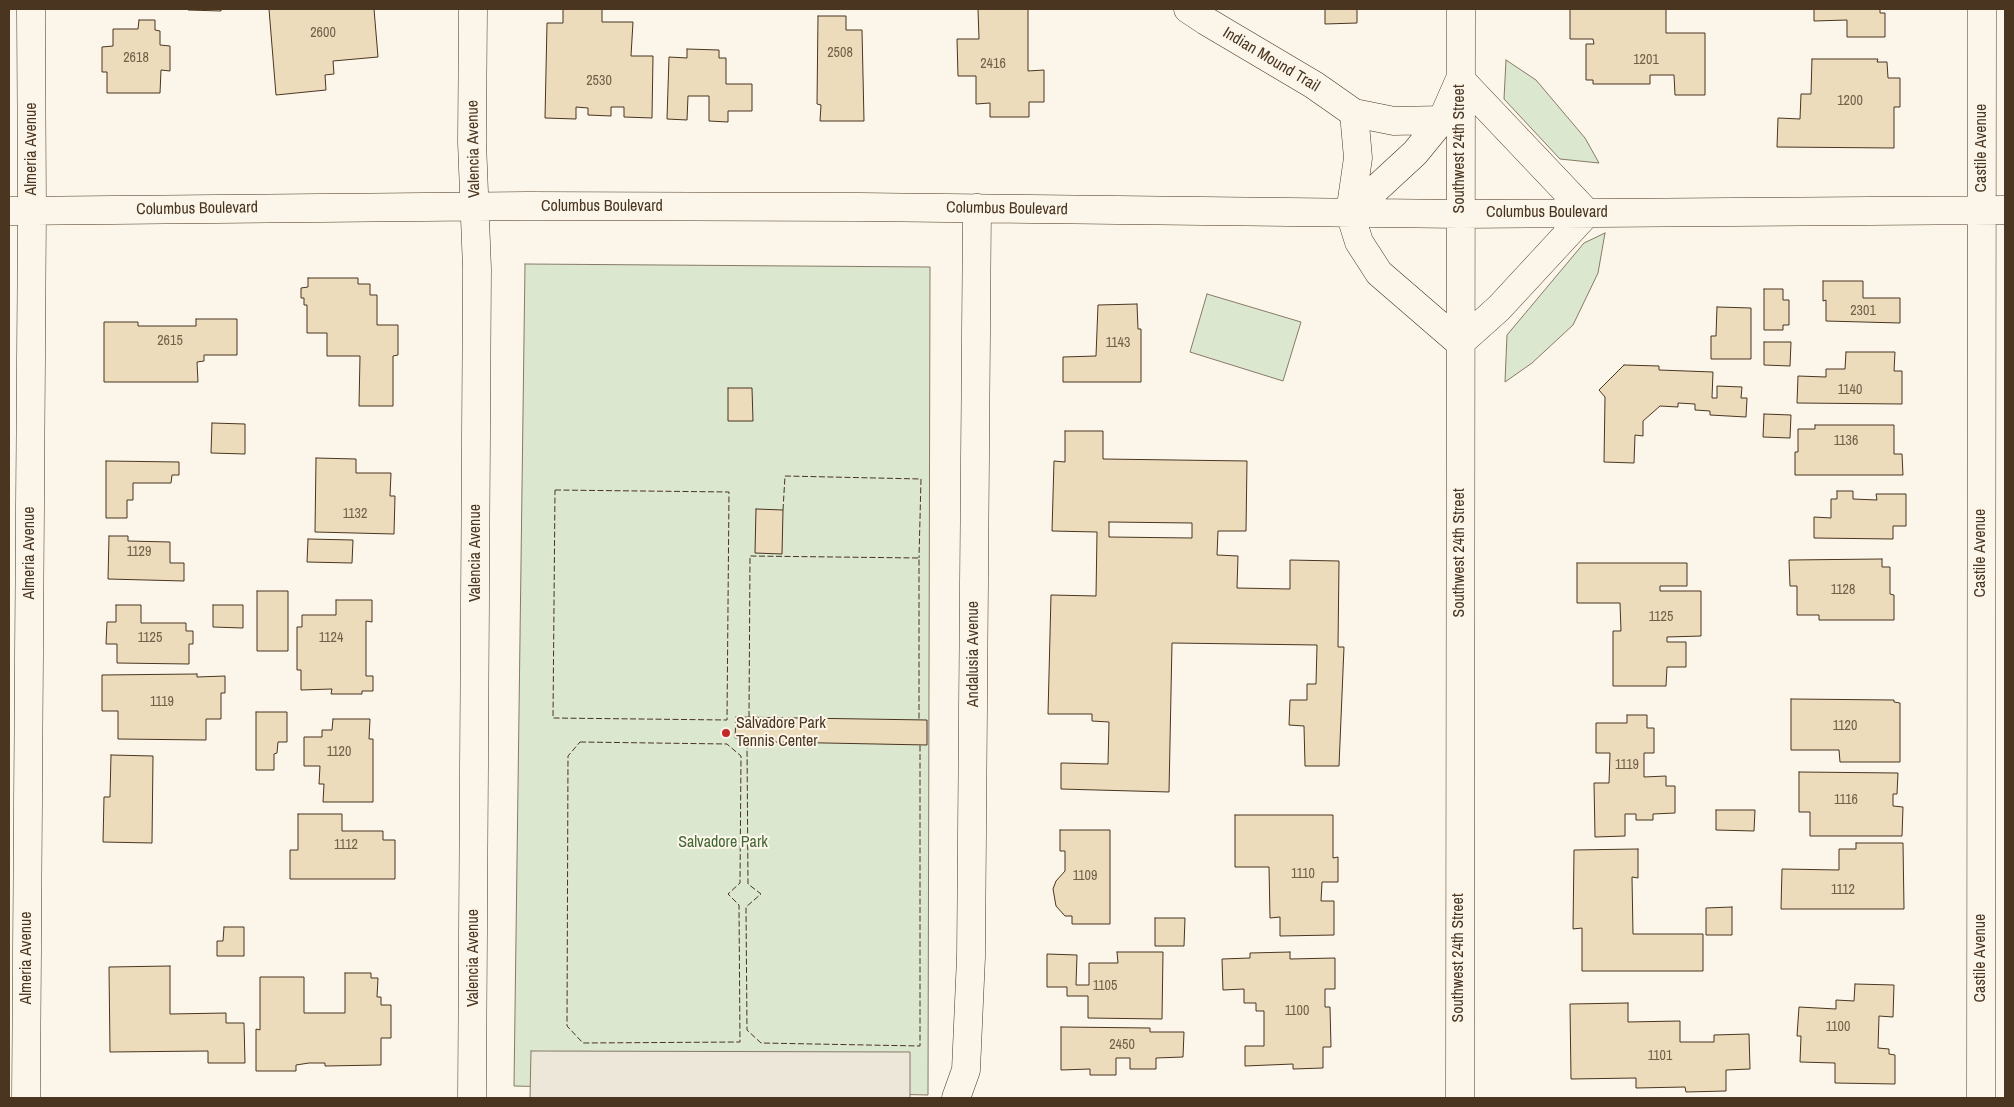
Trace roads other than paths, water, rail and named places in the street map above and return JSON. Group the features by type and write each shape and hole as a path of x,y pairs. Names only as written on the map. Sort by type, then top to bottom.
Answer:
{"street":[{"name":"Almeria Avenue","path":"26,1098 20,211 31,9"},
{"name":"Valencia Avenue","path":"472,1098 477,279 472,142 473,9"},
{"name":"Indian Mound Trail","path":"1188,9 1206,22 1314,85 1354,113 1394,121 1442,120"},
{"name":"Southwest 24th Street","path":"1460,1098 1461,9"},
{"name":"Castile Avenue","path":"1981,1098 1993,210 1982,9"},
{"path":"1350,212 1415,153 1442,120 1460,79 1587,213 1499,308 1460,343 1379,273 1358,242 1350,212 1358,158 1354,113"},
{"name":"Columbus Boulevard","path":"20,211 475,206 977,208 1460,214 1993,210"},
{"name":"Andalusia Avenue","path":"956,1098 966,1070 971,958 977,208"}],"place":[{"name":"Salvadore Park Tennis Center","path":"726,733"}],"park label":[{"name":"Salvadore Park","path":"723,843"}]}
